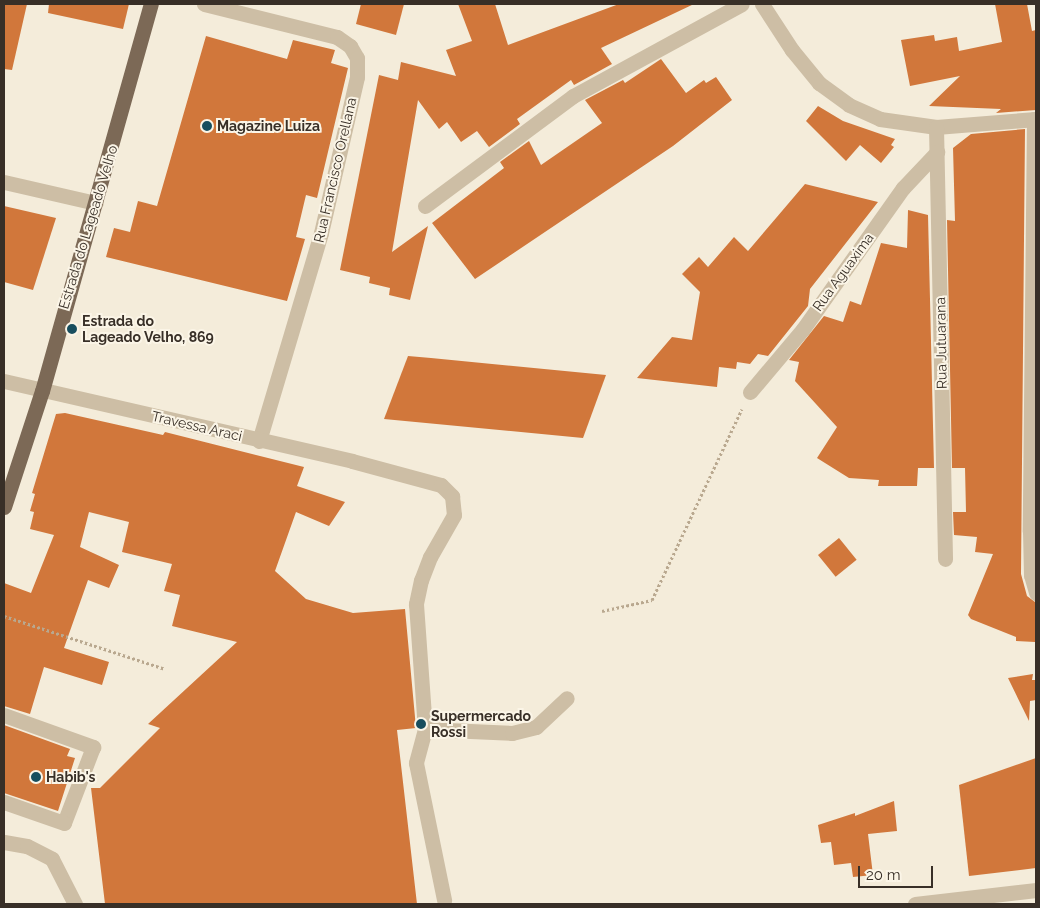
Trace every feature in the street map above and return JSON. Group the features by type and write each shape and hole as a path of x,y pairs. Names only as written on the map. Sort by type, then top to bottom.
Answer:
{"main road":[{"name":"Estrada do Lageado Velho","path":"4,507 42,391 151,4"}],"street":[{"name":"Rua Francisco Orellana","path":"204,4 337,37 350,46 357,58 357,77 321,233 259,441"},
{"path":"425,206 573,96 742,4"},
{"path":"762,4 792,50 819,83 849,106 880,119 936,127 1035,119 1030,531 1031,575 1036,593"},
{"name":"Rua Jutuarana","path":"936,127 945,559"},
{"name":"Rua Aguaxima","path":"750,392 803,329 902,188 937,152"},
{"path":"4,182 96,204"},
{"name":"Travessa Araci","path":"4,381 352,461 441,486 452,496 454,515 430,557 420,580 416,604 424,729 416,763 444,900"},
{"path":"424,729 512,733 536,727 567,698"},
{"path":"4,715 93,747 64,824 4,802"},
{"path":"4,842 27,846 52,859 75,904"},
{"path":"915,904 1036,890"}],"path":[{"path":"602,611 652,600 750,392"},
{"path":"4,616 166,669"}],"building":[{"path":"4,4 27,4 12,70 4,69"},
{"path":"49,4 129,4 123,29 48,13"},
{"path":"361,4 404,4 396,35 356,24"},
{"path":"458,4 495,4 508,45 619,4 694,4 601,48 612,64 574,85 571,80 517,119 520,124 489,147 477,131 461,142 447,122 439,129 418,100 392,252 428,226 410,300 389,295 390,288 369,283 370,277 340,270 379,75 398,80 401,62 456,76 446,50 472,41"},
{"path":"995,4 1027,4 1032,31 1036,30 1036,110 996,113 1001,109 929,106 960,76 910,86 901,40 934,35 935,41 957,37 959,51 1002,42"},
{"path":"206,36 287,59 293,40 335,50 331,63 348,68 317,198 306,195 296,237 305,239 287,301 106,257 114,228 130,232 138,201 157,206"},
{"path":"661,59 686,93 704,80 706,83 716,77 732,100 673,146 475,279 432,223 504,168 500,162 529,141 541,165 602,123 585,100 623,80 625,83"},
{"path":"818,106 843,121 895,139 891,145 894,147 881,163 860,145 846,161 806,121"},
{"path":"1025,129 1021,574 1027,596 1035,602 1035,642 1016,641 1016,637 971,619 968,615 993,554 975,552 977,537 954,535 953,512 966,512 965,468 952,468 947,220 955,221 953,148 971,134"},
{"path":"805,184 878,202 810,289 808,306 768,356 758,354 750,364 737,362 736,369 719,367 717,387 637,378 672,337 692,340 700,292 682,274 699,257 708,267 734,237 748,251"},
{"path":"4,206 56,218 33,290 4,282"},
{"path":"908,210 928,215 934,468 918,468 917,486 878,486 879,480 849,478 817,458 837,427 795,381 799,362 789,360 824,316 843,322 850,301 861,305 881,243 907,248"},
{"path":"408,356 606,375 583,438 384,419"},
{"path":"65,413 163,435 165,432 304,467 297,486 345,502 329,526 296,512 275,571 306,599 353,613 405,609 416,728 397,730 417,904 105,904 91,788 100,788 160,728 148,724 237,642 172,626 180,595 164,591 172,564 122,552 129,522 89,512 80,547 119,565 109,588 88,580 64,648 109,662 102,685 44,667 30,714 4,706 4,583 31,593 54,535 30,529 34,512 30,511 35,494 32,493 56,414"},
{"path":"839,538 857,560 836,577 818,555"},
{"path":"1033,674 1032,680 1036,680 1036,700 1030,701 1029,721 1008,678"},
{"name":"Habib's","path":"4,725 70,749 67,756 75,758 58,811 4,793"},
{"path":"1036,758 1036,868 969,876 959,785"},
{"path":"894,801 897,831 868,834 873,875 853,877 851,863 834,865 831,842 821,843 818,825 855,813 855,816"}],"place":[{"name":"Magazine Luiza","path":"207,126"},
{"name":"Estrada do Lageado Velho, 869","path":"72,329"},
{"name":"Supermercado Rossi","path":"421,724"},
{"name":"Habib's","path":"36,777"}]}
